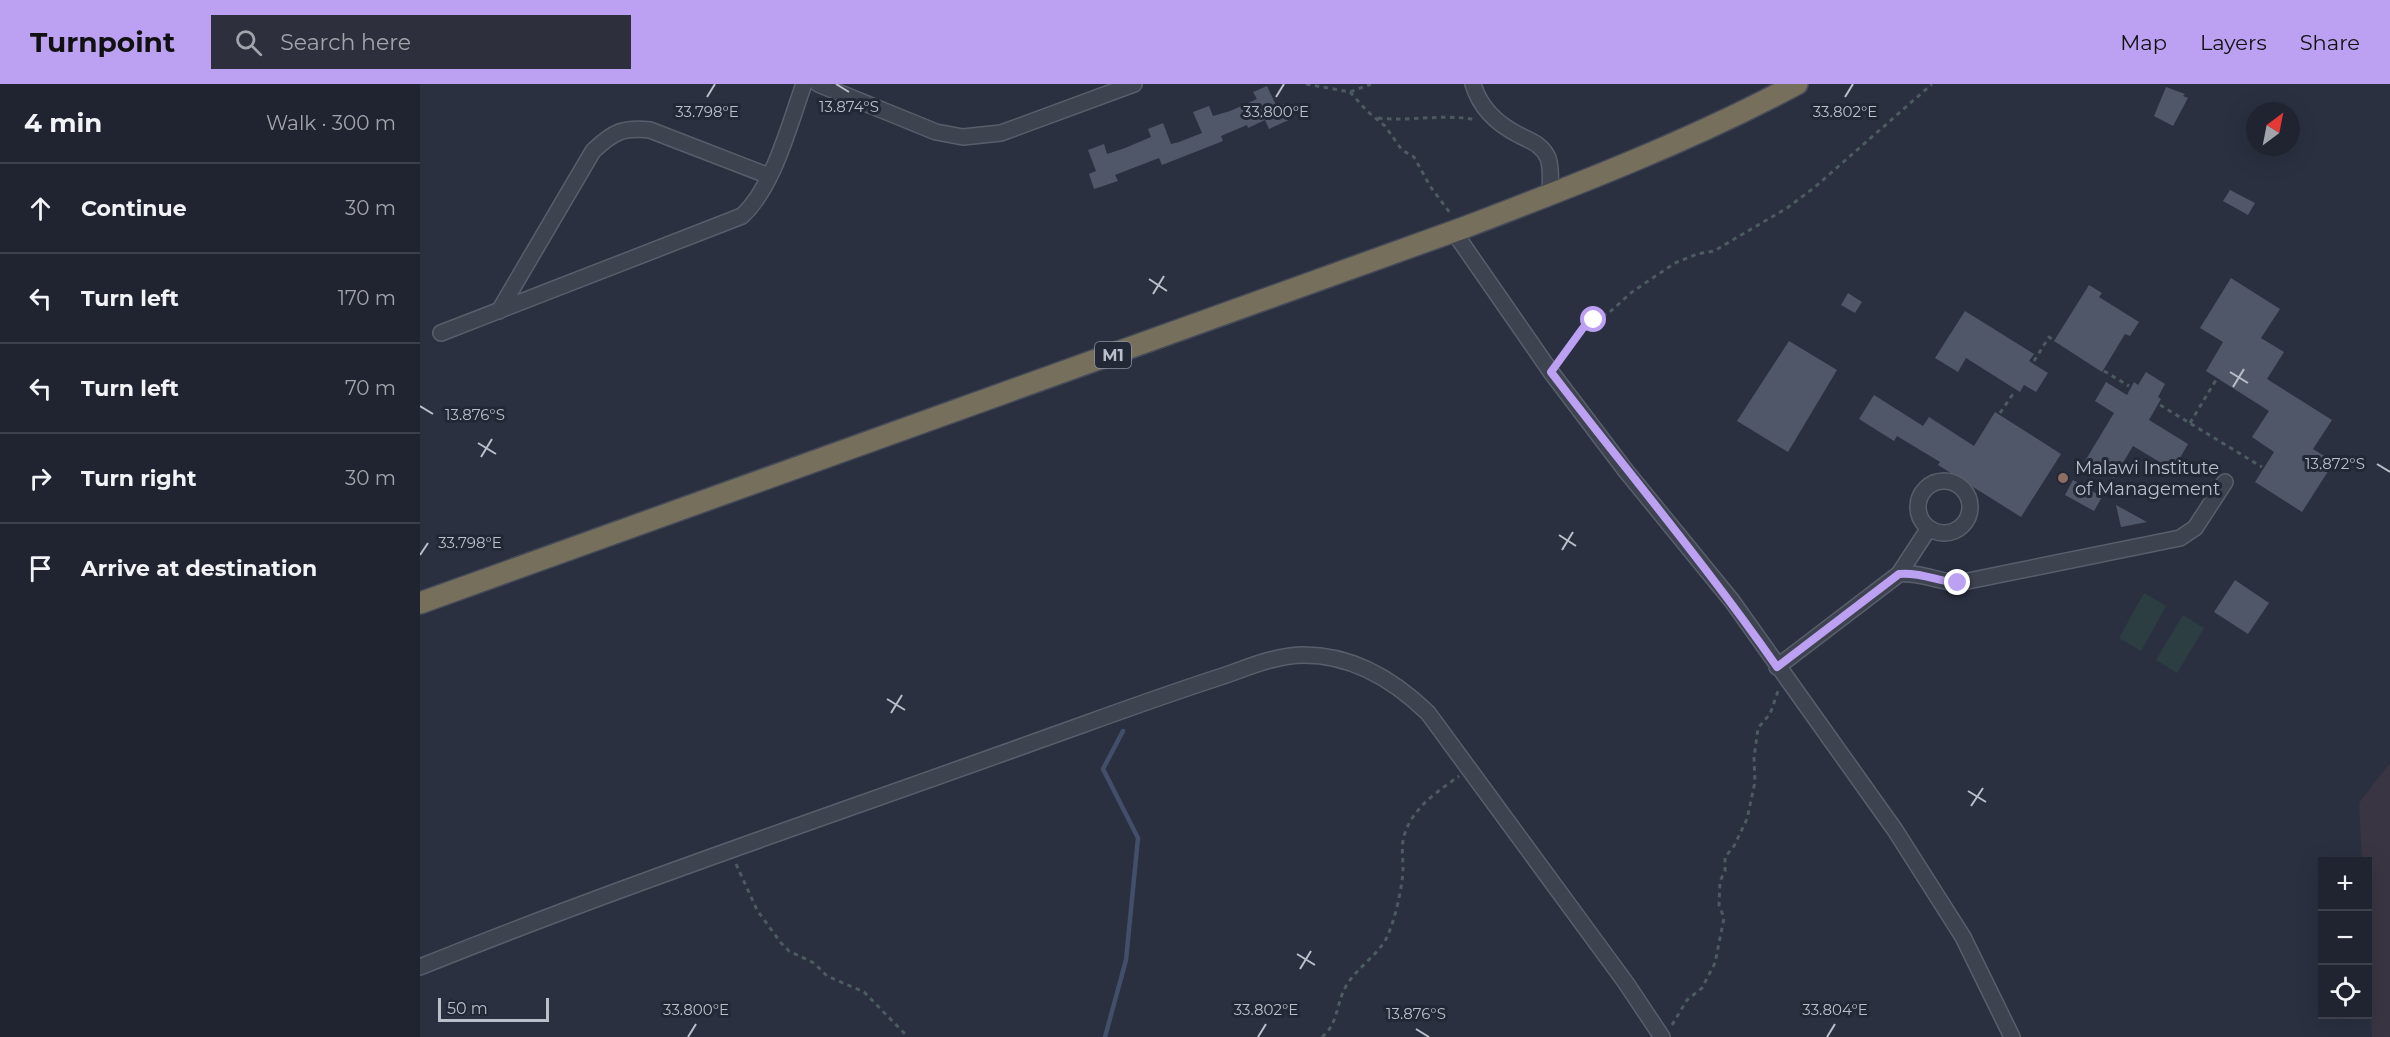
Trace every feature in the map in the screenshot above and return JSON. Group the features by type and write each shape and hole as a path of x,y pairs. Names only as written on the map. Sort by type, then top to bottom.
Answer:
{"highway":[{"name":"M1","path":"420,603 1459,230 1550,195 1689,136 1797,84"}],"street":[{"path":"441,333 734,220 748,211 769,176 804,84"},
{"path":"818,84 936,132 963,137 1001,133 1134,84"},
{"path":"1473,84 1483,108 1501,125 1532,140 1547,156 1550,168 1550,195"},
{"path":"499,311 593,151 616,132 635,128 650,130 769,176"},
{"path":"1459,230 1551,372 1626,471 1732,601 1895,830 1963,937 2012,1037"},
{"path":"1899,574 1914,573 1958,583 2180,538 2194,528 2225,482"},
{"path":"1777,667 1899,574 1929,528"},
{"path":"420,967 1161,696 1279,657 1326,656 1349,662 1392,682 1428,713 1619,974 1666,1032"}],"path":[{"path":"1306,84 1350,92 1371,84"},
{"path":"1551,372 1583,328 1612,310 1632,292 1675,263 1697,254 1714,251 1787,208 1815,187 1932,84"},
{"path":"1350,92 1366,111 1376,117 1402,150 1414,157 1459,230"},
{"path":"1376,117 1421,119 1459,117 1501,125"},
{"path":"2034,361 2049,337 2053,340"},
{"path":"2104,371 2129,386"},
{"path":"2190,423 2216,380"},
{"path":"2000,413 2015,391"},
{"path":"2160,405 2262,467"},
{"path":"1666,1032 1687,1000 1702,988 1715,963 1724,918 1719,905 1719,889 1725,871 1725,856 1734,846 1752,801 1758,728 1770,714 1779,690 1787,681"},
{"path":"1322,1037 1333,1025 1343,991 1351,976 1376,952 1390,928 1403,869 1403,836 1411,820 1420,807 1470,768"},
{"path":"730,852 758,909 781,943 789,951 814,963 827,976 864,992 908,1037"}],"shaded area":[{"path":"2144,593 2166,606 2141,651 2119,638"},
{"path":"2183,615 2204,628 2177,673 2156,660"},
{"path":"2390,763 2390,1037 2372,1037 2372,857 2362,857 2359,803"}],"building":[{"path":"1267,86 1277,107 1284,104 1291,119 1269,129 1265,120 1248,128 1247,125 1221,136 1223,141 1162,165 1159,158 1115,175 1118,181 1094,189 1089,174 1096,171 1088,150 1104,144 1107,154 1125,148 1151,137 1148,129 1163,123 1171,144 1179,142 1202,133 1193,112 1209,106 1213,116 1230,111 1257,99 1253,92"},
{"path":"2166,87 2185,94 2183,96 2188,98 2173,126 2154,116"},
{"path":"2230,190 2255,203 2248,215 2223,201"},
{"path":"2231,278 2280,309 2261,338 2284,352 2267,379 2332,420 2313,449 2334,462 2302,512 2255,482 2274,452 2252,437 2269,411 2206,371 2223,342 2200,328"},
{"path":"2089,285 2102,293 2099,297 2139,322 2130,336 2125,334 2102,372 2054,341"},
{"path":"1848,293 1862,302 1855,313 1841,305"},
{"path":"1965,311 2034,354 2029,361 2048,373 2036,392 2024,385 2020,392 1966,358 1958,372 1935,358"},
{"path":"1789,341 1837,370 1788,452 1737,421"},
{"path":"2146,372 2165,384 2158,397 2161,399 2149,420 2188,444 2173,470 2133,446 2114,478 2085,461 2114,413 2095,401 2106,382 2127,395 2134,382 2138,385"},
{"path":"1874,395 1923,426 1929,417 1974,446 1995,412 2061,454 2021,517 1938,465 1940,462 1897,436 1894,441 1859,419"},
{"path":"2073,480 2102,497 2094,511 2065,495"},
{"path":"2116,505 2147,522 2121,527"},
{"path":"2235,580 2269,603 2248,634 2214,612"}],"waterway":[{"path":"1105,1037 1126,960 1138,838 1103,769 1123,731"}],"place":[{"name":"Malawi Institute of Management","path":"2063,478"}],"route":[{"path":"1594,320 1583,328 1551,372 1626,471 1683,538 1732,601 1777,667 1899,574 1914,573 1958,583"}]}
